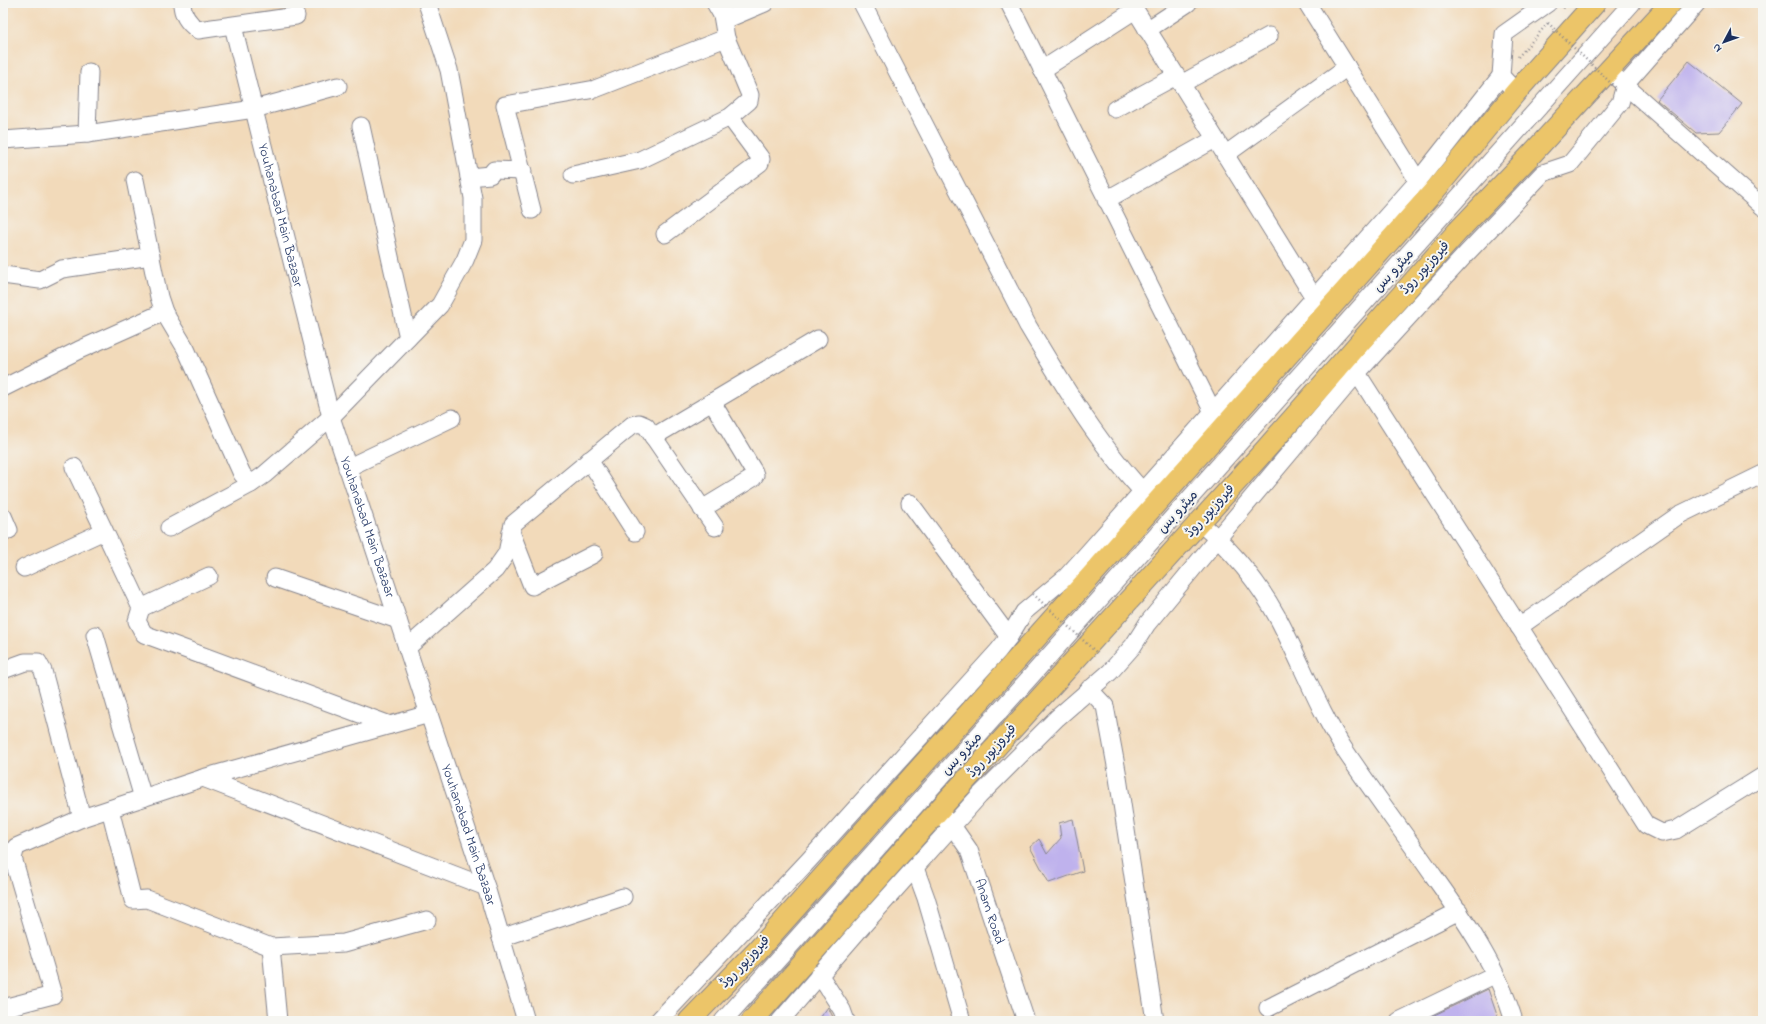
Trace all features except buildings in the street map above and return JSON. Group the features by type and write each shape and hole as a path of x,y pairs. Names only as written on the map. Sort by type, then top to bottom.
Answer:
{"main road":[{"name":"فیروزپور روڈ","path":"689,1021 757,951 1149,498 1321,305 1435,190 1516,92 1595,3"},
{"name":"فیروزپور روڈ","path":"752,1021 850,924 936,812 1199,522 1266,449 1351,366 1457,232 1617,81 1671,3"}],"street":[{"path":"182,3 182,10 189,24 198,30 296,16"},
{"path":"169,528 264,475 330,417 440,305 465,260 473,240 473,198 449,70 427,3"},
{"path":"718,9 732,17 765,3"},
{"path":"862,3 1028,326 1045,355 1096,433 1149,498"},
{"path":"1009,3 1213,412"},
{"path":"1147,30 1188,3"},
{"path":"1307,3 1418,182"},
{"name":"میٹرو بس","path":"723,1021 1632,3"},
{"path":"1617,81 1697,3"},
{"path":"1042,70 1133,6 1225,155 1321,305"},
{"path":"573,175 640,160 730,117 749,101 750,95 726,38 718,9"},
{"path":"658,1021 809,860 1009,637 1024,612 1066,577 1149,498 1213,412 1321,305 1501,76 1504,34 1553,11"},
{"name":"Youhanabad Main Bazaar","path":"233,26 330,417 486,887 526,1021"},
{"path":"1115,109 1269,36"},
{"path":"532,210 505,105 595,89 726,38"},
{"path":"1225,155 1347,67"},
{"path":"87,134 89,72"},
{"path":"1501,76 1516,92"},
{"path":"1617,81 1763,207"},
{"path":"780,1021 820,974 850,924 915,868 979,796 1057,718 1110,672 1133,646 1147,624 1218,538 1351,366 1466,254 1543,173 1570,164 1620,103 1617,81"},
{"path":"3,140 87,134 254,109 338,86"},
{"path":"665,234 760,163 761,159 730,117"},
{"path":"361,126 408,338"},
{"path":"1106,200 1215,139"},
{"path":"469,177 490,175 494,170 523,171"},
{"path":"135,180 159,297 164,312 186,349 242,474 250,484"},
{"path":"3,275 40,280 62,269 150,256"},
{"path":"3,388 79,350 164,312"},
{"path":"653,437 818,339"},
{"path":"1351,366 1646,825 1662,833 1676,830 1763,776"},
{"path":"702,509 755,476 712,402"},
{"path":"348,468 452,418"},
{"path":"407,648 496,570 507,553 513,524 632,425 639,423 646,426 715,527"},
{"path":"589,460 635,532"},
{"path":"74,467 141,608 137,621 144,634 390,725"},
{"path":"1518,627 1678,515 1763,474"},
{"path":"910,503 1009,637"},
{"path":"1199,522 1218,538 1242,565 1264,595 1279,620 1316,699 1346,752 1476,937 1510,1006 1514,1021"},
{"path":"24,568 104,531"},
{"path":"511,532 532,586 594,554"},
{"path":"141,608 209,576"},
{"path":"275,578 398,620"},
{"path":"95,635 142,798"},
{"path":"3,670 25,662 38,662 44,671 82,818"},
{"path":"1089,689 1105,706 1117,771 1155,1021"},
{"path":"3,1008 53,995 13,858 9,852 16,847 82,818 203,778 429,714"},
{"path":"203,778 486,887"},
{"path":"110,809 133,900 147,899 271,947 344,943 426,920"},
{"name":"Anam Road","path":"936,812 953,827 969,850 1026,1021"},
{"path":"915,868 926,898 962,1021"},
{"path":"501,938 623,897"},
{"path":"1268,1008 1459,911"},
{"path":"271,947 278,1021"},
{"path":"820,974 842,1010 846,1021"},
{"path":"1399,1021 1494,975"}],"path":[{"path":"1514,62 1548,23 1553,11 1568,3"},
{"path":"1548,23 1617,81"},
{"path":"1033,594 1097,653"}]}
